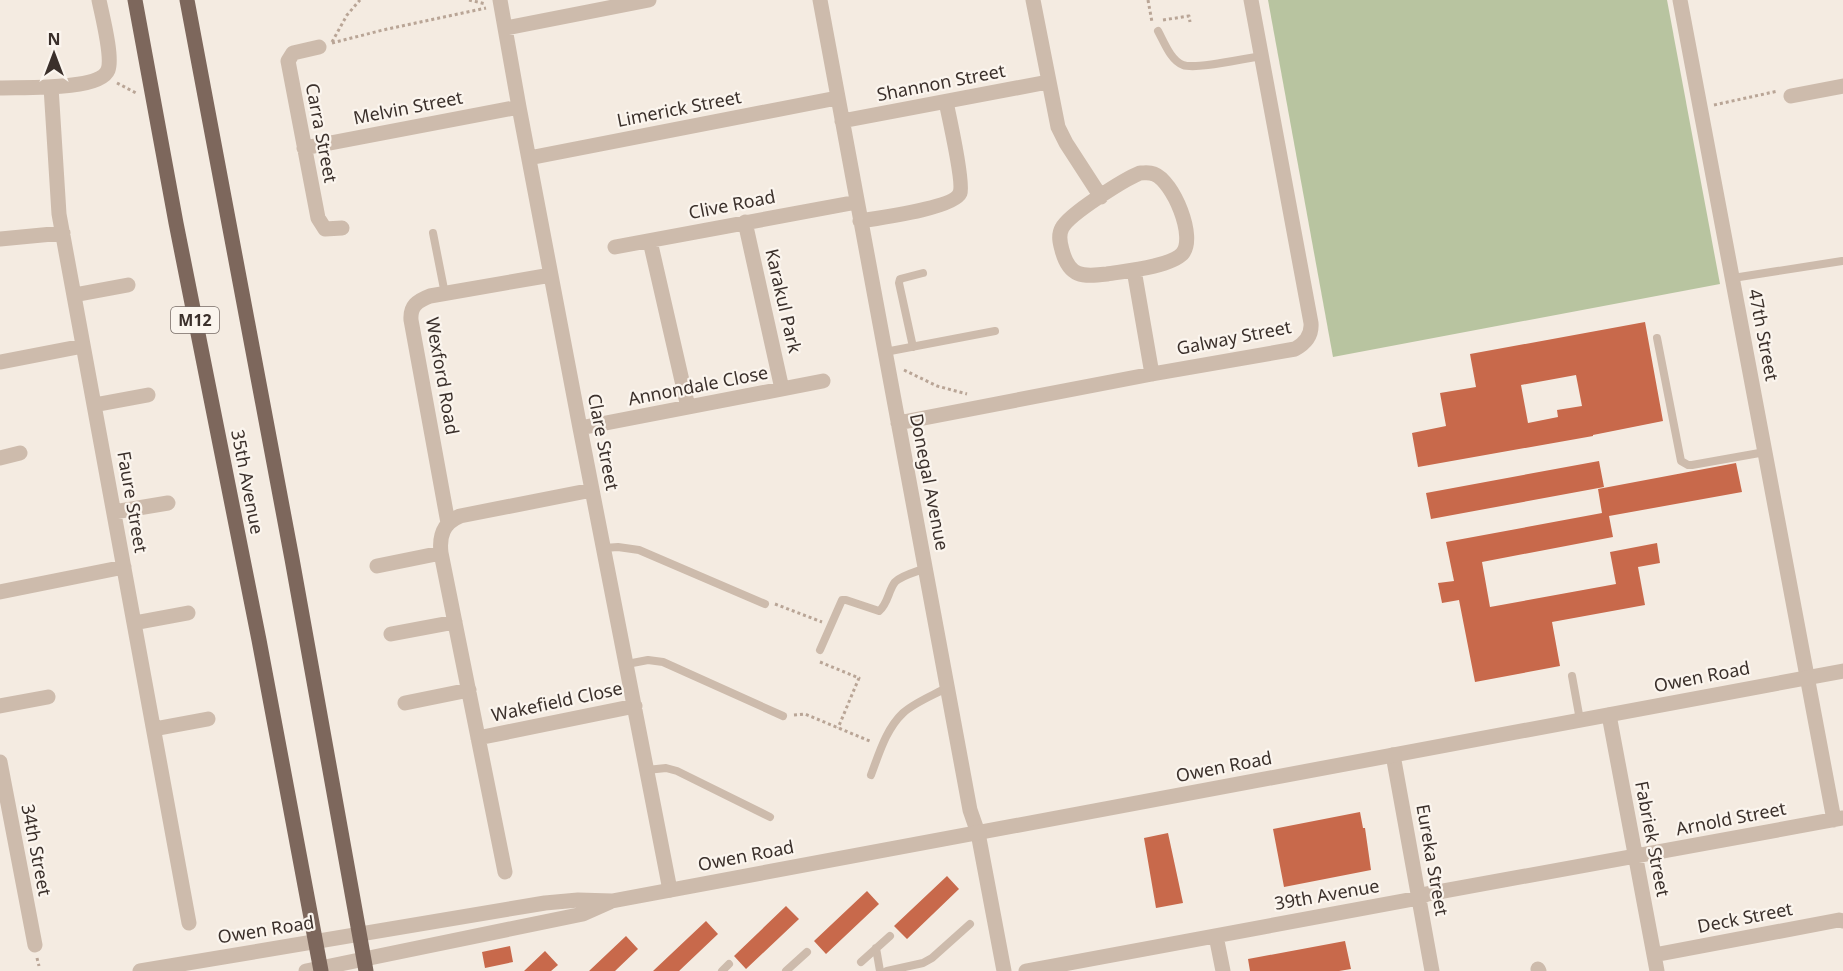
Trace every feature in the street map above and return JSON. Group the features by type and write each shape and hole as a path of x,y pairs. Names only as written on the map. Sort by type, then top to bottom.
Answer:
{"main road":[{"name":"35th Avenue","path":"135,0 176,223 316,942 316,970"},
{"name":"35th Avenue","path":"186,0 292,559 365,965"}],"street":[{"path":"0,88 51,87 88,83 106,74 110,57 99,0"},
{"name":"Clare Street","path":"500,0 670,890"},
{"path":"506,28 649,0"},
{"name":"Donegal Avenue","path":"820,0 970,810 978,833 1004,971"},
{"path":"1033,0 1048,82 1061,134 1101,197"},
{"name":"Galway Street","path":"898,423 1295,348 1304,343 1310,334 1311,323 1251,0"},
{"name":"47th Street","path":"1680,0 1808,678"},
{"name":"Carra Street","path":"320,47 293,53 289,56 288,61 321,224 328,230 342,228"},
{"name":"Shannon Street","path":"842,121 1048,82"},
{"name":"Faure Street","path":"51,87 56,180 63,234 189,923"},
{"path":"1785,93 1843,87"},
{"name":"Limerick Street","path":"529,158 837,98"},
{"path":"860,221 943,205 960,194 960,180 946,102"},
{"name":"Melvin Street","path":"304,148 519,107"},
{"path":"1147,173 1155,174 1168,187 1179,206 1185,227 1187,244 1185,250 1170,261 1134,270 1082,275 1074,272 1068,267 1059,238 1062,227 1069,219 1101,197 1130,177 1147,173"},
{"name":"Clive Road","path":"615,247 857,202"},
{"name":"Karakul Park","path":"745,222 782,389"},
{"path":"0,239 63,234"},
{"path":"650,241 688,407"},
{"path":"1134,270 1152,374"},
{"name":"Wexford Road","path":"448,523 410,313 412,308 419,301 430,296 551,275"},
{"path":"74,295 128,285"},
{"path":"1,362 83,346"},
{"name":"Annondale Close","path":"580,428 823,381"},
{"path":"94,405 148,395"},
{"path":"0,458 20,453"},
{"path":"478,738 441,553 441,534 448,523 460,516 592,490"},
{"path":"114,512 168,503"},
{"path":"377,566 441,553"},
{"path":"0,591 124,567"},
{"path":"134,623 188,613"},
{"path":"391,634 455,622"},
{"name":"Owen Road","path":"140,971 545,903 578,900 612,901 1843,671"},
{"name":"Arnold Street","path":"1635,855 1839,819 1808,678"},
{"path":"405,703 469,690"},
{"path":"0,706 48,697"},
{"name":"Wakefield Close","path":"505,872 478,738 635,706"},
{"name":"Fabriek Street","path":"1609,715 1657,971"},
{"path":"154,729 208,719"},
{"name":"Eureka Street","path":"1393,756 1432,971"},
{"name":"34th Street","path":"0,762 35,945"},
{"name":"39th Avenue","path":"1026,971 1419,898 1427,894 1635,855"},
{"name":"Owen Road","path":"316,970 365,965 583,914 612,901"},
{"name":"Deck Street","path":"1654,955 1843,921"},
{"path":"1216,936 1223,971"}],"lane":[{"path":"1158,31 1175,60 1182,65 1192,67 1262,56"},
{"path":"433,233 445,294"},
{"path":"1733,278 1842,261"},
{"path":"913,347 899,284 903,277 923,273"},
{"path":"885,352 995,331"},
{"path":"1657,338 1680,461 1692,465 1765,452"},
{"path":"604,548 639,550 765,604"},
{"path":"820,650 842,600 882,610 894,583 926,568"},
{"path":"627,664 648,660 663,662 783,716"},
{"path":"1572,676 1580,720"},
{"path":"871,775 882,746 892,727 904,712 948,687"},
{"path":"647,770 666,768 678,771 770,817"},
{"path":"887,971 923,963 932,958 970,924"},
{"path":"861,962 890,936"},
{"path":"876,948 880,971"},
{"path":"786,971 807,952"},
{"path":"798,960 800,971"},
{"path":"722,971 729,964"}],"path":[{"path":"360,0 347,15 331,43 488,7 487,4 469,0"},
{"path":"1148,0 1152,22"},
{"path":"1146,23 1189,16 1190,22"},
{"path":"106,74 121,86 136,93"},
{"path":"1709,105 1785,93"},
{"path":"898,366 937,386 972,395"},
{"path":"765,604 778,604 830,625"},
{"path":"820,650 815,660 859,678 838,728"},
{"path":"783,716 805,714 882,746"}],"green space":[{"path":"1268,0 1667,0 1720,284 1333,357"}],"building":[{"path":"1645,322 1663,421 1593,436 1418,467 1412,433 1446,426 1440,393 1476,387 1470,354","holes":["1576,375 1582,406 1557,410 1558,417 1528,423 1521,385"]},
{"path":"1599,461 1604,487 1431,519 1426,493"},
{"path":"1736,463 1742,492 1609,516 1613,537 1482,562 1490,607 1616,584 1610,552 1657,543 1660,563 1638,567 1645,605 1552,622 1560,666 1475,682 1459,600 1442,603 1438,583 1454,581 1446,542 1602,513 1598,489"},
{"path":"1360,812 1363,828 1365,828 1371,870 1284,887 1273,829"},
{"path":"1168,833 1183,903 1156,908 1144,838"},
{"path":"947,876 959,889 907,939 894,926"},
{"path":"867,891 879,904 826,954 814,941"},
{"path":"786,906 799,919 746,969 734,956"},
{"path":"706,921 718,934 679,971 653,971"},
{"path":"626,936 638,949 615,971 589,971"},
{"path":"1345,941 1351,969 1250,971 1248,959"},
{"path":"510,946 513,962 485,968 482,952"},
{"path":"545,951 558,965 551,971 524,971"}]}
